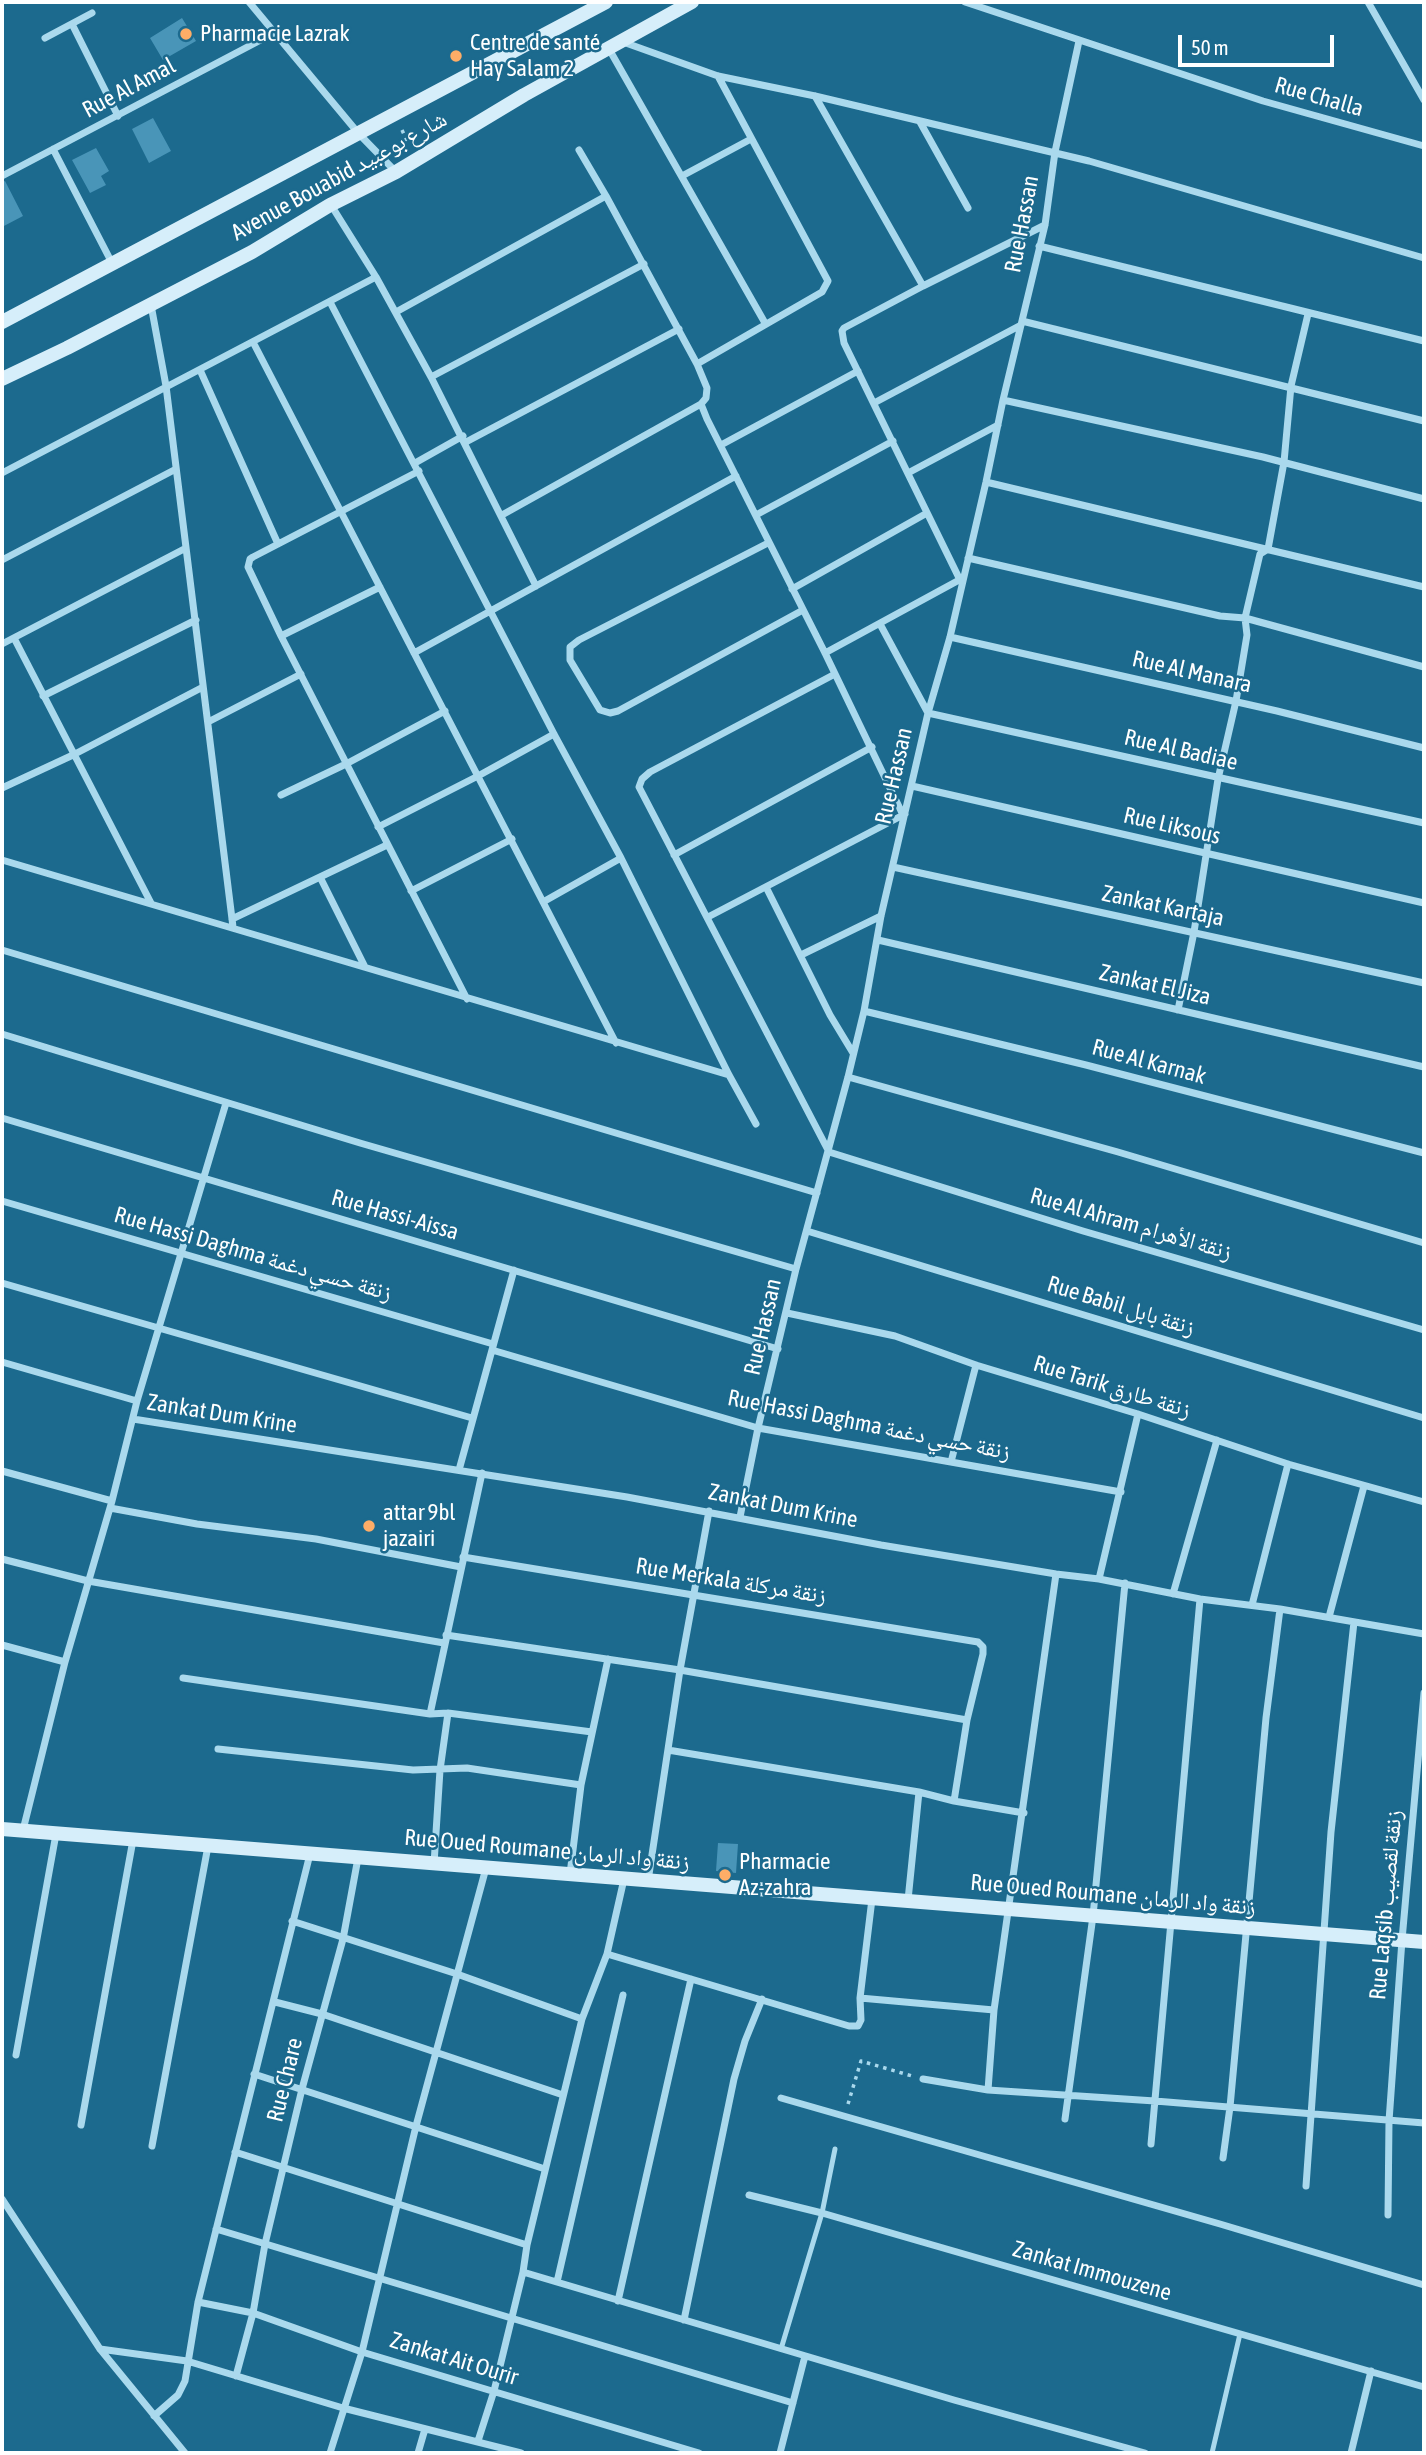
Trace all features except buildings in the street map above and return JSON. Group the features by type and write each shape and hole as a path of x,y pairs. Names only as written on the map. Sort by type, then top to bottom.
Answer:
{"street":[{"path":"249,2 359,134 396,172"},
{"name":"Avenue Bouabid شارع بوعبيد","path":"2,322 606,2"},
{"name":"Avenue Bouabid شارع بوعبيد","path":"2,379 252,252 330,205 396,172 524,95 692,2"},
{"name":"Rue Challa","path":"965,2 1263,101 1424,146"},
{"path":"1368,2 1424,100"},
{"path":"46,38 92,13"},
{"path":"72,24 118,116"},
{"name":"Rue Al Amal","path":"2,176 274,33"},
{"name":"Rue Hassan","path":"740,1517 796,1269 864,1011 881,916 904,814 986,482 1045,225 1055,152 1079,41"},
{"path":"623,42 718,76 1055,152 1424,258"},
{"path":"609,49 765,323"},
{"path":"697,364 822,292 828,281 718,76"},
{"path":"815,96 923,286"},
{"path":"920,122 968,208"},
{"path":"682,176 751,139"},
{"path":"52,149 112,263"},
{"path":"502,515 702,404 706,398 708,387 697,364 579,150"},
{"path":"396,312 606,196"},
{"path":"330,205 396,312 464,439 536,586"},
{"path":"825,653 962,578 892,442 842,339 842,331 923,286 1045,225"},
{"path":"1039,246 1424,341"},
{"path":"431,377 644,264"},
{"path":"2,473 376,277"},
{"path":"330,302 621,858 756,1124"},
{"path":"151,305 166,386 232,923"},
{"path":"1178,1010 1208,854 1218,779 1236,701 1247,635 1245,618 1260,554 1268,549 1284,462 1291,386 1308,314"},
{"path":"873,402 1022,323 1291,386 1424,421"},
{"path":"415,463 679,330"},
{"path":"253,342 616,1043"},
{"path":"200,370 278,544"},
{"path":"721,445 858,371"},
{"path":"1003,400 1284,462 1424,499"},
{"path":"702,404 768,543 904,814 708,917"},
{"path":"908,473 998,425"},
{"path":"756,515 892,442"},
{"path":"2,559 176,469"},
{"path":"419,471 253,557 248,567 467,999"},
{"path":"414,653 736,476"},
{"path":"986,482 1424,587"},
{"path":"792,589 928,513"},
{"path":"768,543 579,640 570,647 570,660 600,710 610,713 803,610"},
{"path":"2,644 186,548"},
{"path":"968,558 1220,616 1245,618 1424,667"},
{"path":"281,636 380,587"},
{"path":"43,696 196,620"},
{"path":"880,624 929,713"},
{"name":"Rue Al Manara","path":"950,636 1236,701 1424,748"},
{"path":"14,638 151,903"},
{"path":"208,722 301,674"},
{"path":"829,1152 641,793 639,783 835,674"},
{"path":"2,788 73,755 204,687"},
{"path":"281,795 445,711"},
{"name":"Rue Al Badiae","path":"929,713 1424,823"},
{"path":"378,827 554,734"},
{"path":"674,855 872,747"},
{"name":"Rue Liksous","path":"912,786 1424,903"},
{"path":"411,891 512,839"},
{"path":"232,923 387,845"},
{"path":"543,901 621,858"},
{"path":"2,860 151,903 232,923 467,999 729,1075"},
{"name":"Zankat Kartaja","path":"893,867 1424,983"},
{"path":"320,877 365,967"},
{"path":"766,887 830,1015 853,1053"},
{"path":"801,955 881,916"},
{"name":"Zankat El Jiza","path":"878,940 1424,1067"},
{"path":"2,950 817,1193"},
{"name":"Rue Al Karnak","path":"864,1011 1086,1065 1424,1153"},
{"path":"2,1034 226,1103 796,1269"},
{"path":"848,1077 1118,1152 1424,1243"},
{"path":"23,1831 65,1662 111,1504 137,1401 226,1103"},
{"name":"Rue Hassi-Aissa","path":"2,1118 778,1349"},
{"name":"Rue Al Ahram زنقة الأهرام","path":"829,1152 1083,1231 1424,1329"},
{"name":"Rue Hassi Daghma زنقة حسي دغمة","path":"2,1200 758,1428 1121,1492"},
{"name":"Rue Babil زنقة بابل","path":"807,1231 1424,1418"},
{"path":"459,1470 514,1270"},
{"path":"2,1283 472,1418"},
{"name":"Rue Tarik زنقة طارق","path":"787,1313 880,1332 975,1365 1138,1414 1288,1464 1424,1502"},
{"name":"Zankat Dum Krine","path":"2,1362 137,1401"},
{"path":"951,1462 975,1365"},
{"path":"1100,1579 1138,1414"},
{"name":"Zankat Dum Krine","path":"133,1419 482,1473 709,1511 881,1545 1125,1583 1200,1600 1280,1609 1424,1634"},
{"path":"1173,1594 1217,1440"},
{"path":"1252,1605 1288,1464"},
{"path":"2,1471 111,1504 197,1524 316,1539 461,1567"},
{"path":"430,1713 482,1473"},
{"path":"1329,1617 1364,1486"},
{"path":"648,1881 680,1670 709,1511"},
{"name":"Rue Merkala زنقة مركلة","path":"463,1557 969,1640 981,1645 984,1654 967,1720"},
{"path":"2,1559 88,1581 445,1639 680,1670 967,1720 954,1801"},
{"path":"988,2090 994,2010 1056,1574"},
{"path":"1065,2119 1093,1916 1125,1583"},
{"path":"1152,2144 1200,1600"},
{"path":"1223,2158 1266,1718 1280,1609"},
{"path":"1306,2186 1331,1832 1354,1622"},
{"path":"2,1645 65,1662"},
{"path":"570,1874 581,1785 608,1659"},
{"path":"183,1678 430,1713 592,1732"},
{"name":"Rue Laqsib زنقة لقصيب","path":"1388,2215 1389,2121 1424,1693"},
{"path":"434,1864 440,1770 448,1713"},
{"path":"218,1749 412,1770 467,1768 581,1785"},
{"path":"668,1750 1024,1813"},
{"path":"908,1901 919,1793"},
{"name":"Rue Oued Roumane زنقة واد الرمان","path":"2,1829 1424,1942"},
{"path":"16,2055 56,1834"},
{"path":"81,2125 133,1840"},
{"path":"152,2146 208,1846"},
{"path":"154,2416 178,2395 185,2381 198,2302 310,1854"},
{"name":"Rue Chare","path":"236,2376 253,2313 265,2244 302,2089 343,1938 358,1858"},
{"path":"330,2453 362,2352 416,2126 486,1868"},
{"path":"478,2441 494,2392 582,2019 607,1954 624,1879"},
{"path":"607,1954 853,2026 859,2025 872,1899"},
{"path":"292,1921 457,1974 582,2019"},
{"path":"618,2301 691,1979"},
{"path":"557,2282 623,1995"},
{"path":"860,1998 994,2010"},
{"path":"684,2320 734,2079 745,2041 762,1999"},
{"path":"275,2002 322,2014 564,2095"},
{"path":"254,2074 545,2169"},
{"path":"923,2079 988,2090 1424,2123"},
{"path":"781,2098 1424,2285"},
{"path":"234,2152 527,2245"},
{"name":"Zankat Immouzene","path":"749,2195 822,2213 1424,2387"},
{"path":"2,2199 100,2348 185,2453"},
{"path":"216,2229 793,2403"},
{"path":"523,2272 1145,2453"},
{"name":"Zankat Ait Ourir","path":"198,2302 253,2313 362,2352 699,2453"},
{"path":"100,2348 187,2361 343,2408 516,2453"},
{"path":"780,2453 805,2356"},
{"path":"1351,2453 1371,2371"},
{"path":"418,2453 425,2428"}],"lane":[{"path":"781,2349 822,2213 835,2149"},
{"path":"1212,2453 1240,2333"}],"path":[{"path":"394,114 416,159"},
{"path":"845,2115 861,2061 923,2079"}],"place":[{"name":"Pharmacie Lazrak","path":"186,34"},
{"name":"Centre de santé Hay Salam 2","path":"456,56"},
{"name":"attar 9bl jazairi","path":"369,1526"},
{"name":"Pharmacie Az-zahra","path":"725,1875"}]}
